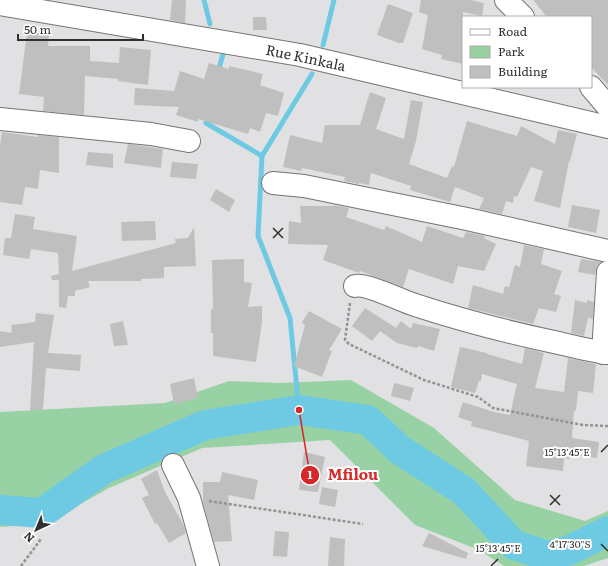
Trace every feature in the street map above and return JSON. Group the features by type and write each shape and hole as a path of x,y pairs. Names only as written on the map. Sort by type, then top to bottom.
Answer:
{"street":[{"path":"506,0 522,16"},
{"name":"Rue Kinkala","path":"0,4 300,55 608,127"},
{"path":"592,88 608,107"},
{"path":"0,119 144,134 189,141"},
{"path":"273,183 312,187 466,219 608,251"},
{"path":"355,286 359,285 368,287 401,300 468,322 606,353 608,272"},
{"path":"173,466 189,498 208,566"}],"path":[{"path":"355,286 353,289 345,333 345,340 349,344 424,380 478,397 493,408 583,425 608,426"},
{"path":"189,498 363,524"},
{"path":"22,566 41,539"}],"green space":[{"path":"351,380 434,428 515,500 585,521 608,511 608,558 584,566 504,566 479,550 415,525 330,440 202,448 109,488 45,524 0,527 0,412 165,403 229,381 279,383"}],"building":[{"path":"172,0 186,0 185,23 170,20"},
{"path":"421,0 471,0 484,3 482,16 463,12 462,64 441,59 442,55 422,49 428,15 419,12"},
{"path":"533,0 608,0 608,85 592,68 592,16 546,16"},
{"path":"388,4 413,13 403,43 377,35"},
{"path":"253,17 266,17 267,30 253,30"},
{"path":"27,33 49,33 48,46 90,46 90,61 119,63 120,47 151,50 148,85 118,81 118,79 85,76 84,115 43,111 44,97 19,94"},
{"path":"209,63 229,69 229,66 263,74 260,85 284,93 278,116 266,113 260,132 250,128 248,134 198,119 198,122 176,115 179,107 134,105 135,88 174,91 180,71 204,79"},
{"path":"370,92 386,98 376,129 404,139 411,100 423,102 416,141 409,164 447,178 452,166 454,167 467,121 517,136 521,126 555,144 558,130 577,134 569,161 560,208 534,201 543,171 531,167 517,197 514,196 513,203 506,201 502,214 479,209 484,198 455,187 450,202 410,190 411,186 371,173 369,185 344,181 345,177 302,168 301,171 283,167 290,135 322,143 325,125 360,125"},
{"path":"2,132 38,137 38,135 59,137 59,173 40,170 38,189 25,187 22,205 0,202 0,145"},
{"path":"128,144 163,149 161,168 124,163"},
{"path":"88,152 113,154 113,168 86,165"},
{"path":"172,162 198,164 196,179 170,177"},
{"path":"216,189 235,200 229,212 210,200"},
{"path":"334,205 349,208 346,217 384,230 386,226 422,242 427,226 463,238 466,232 485,236 484,238 496,244 484,271 458,266 453,284 409,269 403,287 360,271 359,273 323,260 328,245 288,244 289,221 301,223 300,206"},
{"path":"572,205 600,210 596,233 568,227"},
{"path":"15,214 35,217 33,229 77,236 72,271 176,243 175,239 188,238 194,227 196,266 164,267 164,278 141,279 141,281 88,281 90,287 75,291 75,296 68,296 66,308 59,307 59,280 52,280 51,276 59,274 58,253 31,249 29,259 3,255 5,238 11,238"},
{"path":"155,221 156,240 122,241 121,222"},
{"path":"524,245 544,249 541,264 562,271 554,294 561,296 556,312 539,308 533,324 468,308 473,285 503,294 505,286 509,287 515,265 520,267"},
{"path":"244,259 244,282 252,283 248,307 262,306 262,322 256,362 213,356 213,333 211,333 211,309 213,309 212,260"},
{"path":"581,259 601,262 597,265 595,275 578,272"},
{"path":"575,300 587,303 587,300 594,302 593,319 588,318 584,336 571,333"},
{"path":"365,308 396,328 401,321 411,329 413,323 440,329 434,351 418,346 417,348 397,343 380,331 372,341 352,326"},
{"path":"309,311 342,329 329,350 332,351 322,377 294,366 305,325 302,322"},
{"path":"36,313 54,315 48,353 81,355 80,371 46,368 43,410 30,410 34,342 0,347 0,331 12,333 11,325 35,322"},
{"path":"123,321 128,345 114,346 110,324"},
{"path":"460,347 487,353 522,364 525,348 544,353 535,388 564,392 568,358 596,364 593,393 578,391 576,411 574,410 572,438 599,442 597,458 570,455 570,459 564,458 563,471 526,466 529,441 471,426 472,422 458,417 463,402 494,412 510,415 517,384 482,374 481,381 479,381 475,393 451,387"},
{"path":"194,378 198,398 174,404 170,384"},
{"path":"394,383 414,388 410,401 391,396"},
{"path":"304,452 325,457 318,492 299,490"},
{"path":"157,470 165,492 184,526 186,533 169,543 157,523 155,524 142,498 149,495 141,479"},
{"path":"222,472 258,480 254,500 228,495 232,541 214,542 203,503 203,482 220,482"},
{"path":"322,487 338,490 335,507 319,504"},
{"path":"275,531 289,532 287,557 273,556"},
{"path":"429,533 468,553 466,559 422,546"},
{"path":"330,537 345,539 344,566 328,566"}],"waterway":[{"path":"204,0 210,24"},
{"path":"323,45 334,0"},
{"path":"218,72 223,54"},
{"path":"262,156 312,74"},
{"path":"208,115 206,123 262,156 258,236 290,318 299,410"},
{"path":"0,510 42,513 104,469 205,425 299,410 368,420 400,450 464,491 514,545 548,556 570,550 608,531"}],"place":[{"name":"Mfilou","path":"299,410"}]}
